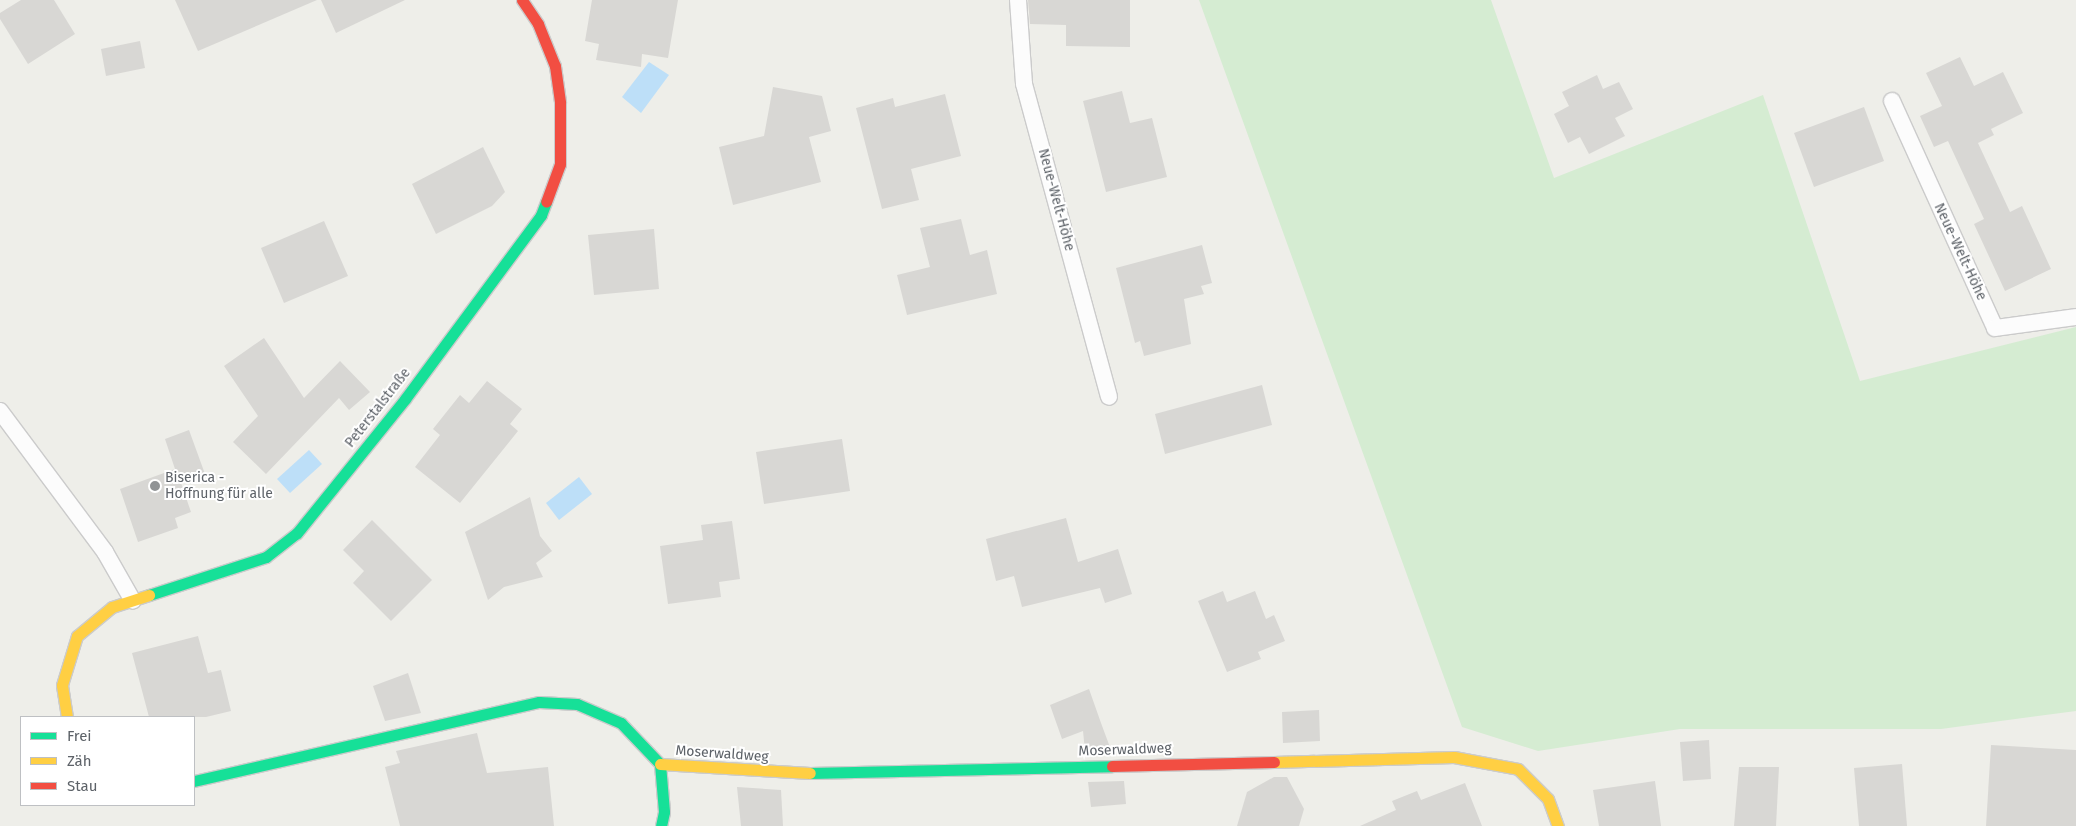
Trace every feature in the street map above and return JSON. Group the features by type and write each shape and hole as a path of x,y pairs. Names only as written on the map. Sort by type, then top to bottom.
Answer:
{"street":[{"name":"Peterstalstraße","path":"67,716 62,685 77,636 112,607 266,557 297,533 405,399 541,215 560,164 560,103 555,66 538,24 522,0"},
{"path":"195,781 540,702 577,704 621,723 660,764 664,812 661,826"},
{"name":"Moserwaldweg","path":"660,764 783,774 1454,757 1518,768 1548,799 1558,826"}],"lane":[{"name":"Neue-Welt-Höhe","path":"1018,0 1024,84 1110,397"},
{"name":"Neue-Welt-Höhe","path":"1892,101 1995,328 2076,317"},
{"path":"0,411 106,552 133,601"}],"green space":[{"path":"1199,0 1491,0 1554,178 1763,95 1860,381 2076,327 2076,711 1941,729 1680,729 1538,751 1462,727"}],"water":[{"path":"649,62 669,75 641,113 622,97"},
{"path":"309,450 322,464 290,493 277,479"},
{"path":"579,477 592,494 559,520 546,503"}],"building":[{"path":"21,0 54,0 75,34 28,64 0,19 0,13"},
{"path":"175,0 317,0 198,51"},
{"path":"321,0 405,0 336,33"},
{"path":"592,0 678,0 668,58 642,54 641,67 596,60 599,44 585,41"},
{"path":"1028,0 1130,0 1130,47 1066,46 1066,25 1030,24"},
{"path":"140,41 145,68 106,76 101,49"},
{"path":"1960,57 1974,86 2003,72 2023,113 1991,129 1994,135 1978,143 2010,212 2022,206 2051,269 2005,291 1974,224 1984,219 1948,141 1934,147 1920,116 1942,106 1926,73"},
{"path":"1597,75 1603,89 1619,82 1633,109 1615,118 1625,136 1589,154 1580,137 1568,143 1554,114 1569,106 1562,92"},
{"path":"773,87 822,96 831,131 809,137 821,182 733,205 719,147 764,136"},
{"path":"1122,91 1130,123 1152,118 1167,177 1106,192 1083,101"},
{"path":"945,94 961,156 911,169 919,200 882,209 856,108 893,98 895,107"},
{"path":"1864,107 1884,161 1814,187 1794,133"},
{"path":"483,147 505,192 492,206 436,234 412,184"},
{"path":"961,219 970,255 987,250 997,294 907,315 897,275 930,267 920,228"},
{"path":"324,221 348,276 284,303 261,248"},
{"path":"654,229 659,289 594,295 588,235"},
{"path":"1202,245 1212,283 1201,286 1204,294 1184,299 1191,344 1144,356 1140,341 1135,343 1116,268"},
{"path":"264,338 304,398 340,361 370,392 349,410 339,398 266,474 233,442 258,416 224,366"},
{"path":"487,381 522,409 510,424 518,431 460,503 415,467 440,435 433,429 460,395 469,403"},
{"path":"1262,385 1272,425 1165,454 1155,414"},
{"name":"Biserica - Hoffnung für alle","path":"189,430 205,474 181,483 191,512 175,518 178,528 138,542 120,489 175,469 165,439"},
{"path":"842,439 850,491 764,504 756,452"},
{"path":"530,497 540,536 552,551 536,563 543,577 504,587 488,600 465,532"},
{"path":"1066,518 1078,562 1118,549 1132,594 1105,603 1100,588 1022,607 1014,576 996,581 986,539"},
{"path":"372,520 432,580 391,621 353,583 364,571 343,550"},
{"path":"732,521 740,579 719,582 721,597 668,604 660,546 703,540 701,525"},
{"path":"1223,591 1227,602 1255,591 1266,619 1274,615 1285,641 1258,652 1261,659 1227,672 1198,601"},
{"path":"198,636 208,673 221,670 231,711 206,717 149,716 132,653"},
{"path":"408,673 421,713 385,721 373,686"},
{"path":"1089,689 1111,750 1085,751 1083,731 1062,739 1050,705"},
{"path":"1319,710 1320,741 1283,743 1282,712"},
{"path":"477,733 487,773 548,767 554,826 400,826 385,767 400,763 396,751"},
{"path":"1709,740 1711,779 1683,781 1680,742"},
{"path":"1991,745 2076,750 2076,826 1986,826"},
{"path":"1902,764 1907,826 1859,826 1854,768"},
{"path":"1739,767 1779,767 1776,826 1734,826"},
{"path":"1274,777 1287,777 1304,809 1299,826 1237,826 1247,792"},
{"path":"1124,781 1126,804 1091,807 1088,782"},
{"path":"1655,781 1661,826 1599,826 1593,790"},
{"path":"1465,783 1482,826 1360,826 1396,810 1392,801 1417,791 1421,800"},
{"path":"737,787 781,790 783,826 741,826"}],"traffic: fast":[{"path":"149,595 266,557 297,533 405,399 541,215 546,202"},
{"path":"195,781 539,702 577,704 621,723 660,764 664,812 661,826"},
{"path":"810,773 1112,766"}],"traffic: slow":[{"path":"67,716 62,685 77,636 112,607 149,595"},
{"path":"1274,762 1454,757 1518,769 1548,799 1558,826"},
{"path":"660,764 810,773"}],"traffic: jam":[{"path":"522,0 538,24 555,66 560,103 560,164 546,202"},
{"path":"1112,766 1274,762"}],"place":[{"name":"Biserica - Hoffnung für alle","path":"155,486"}]}
